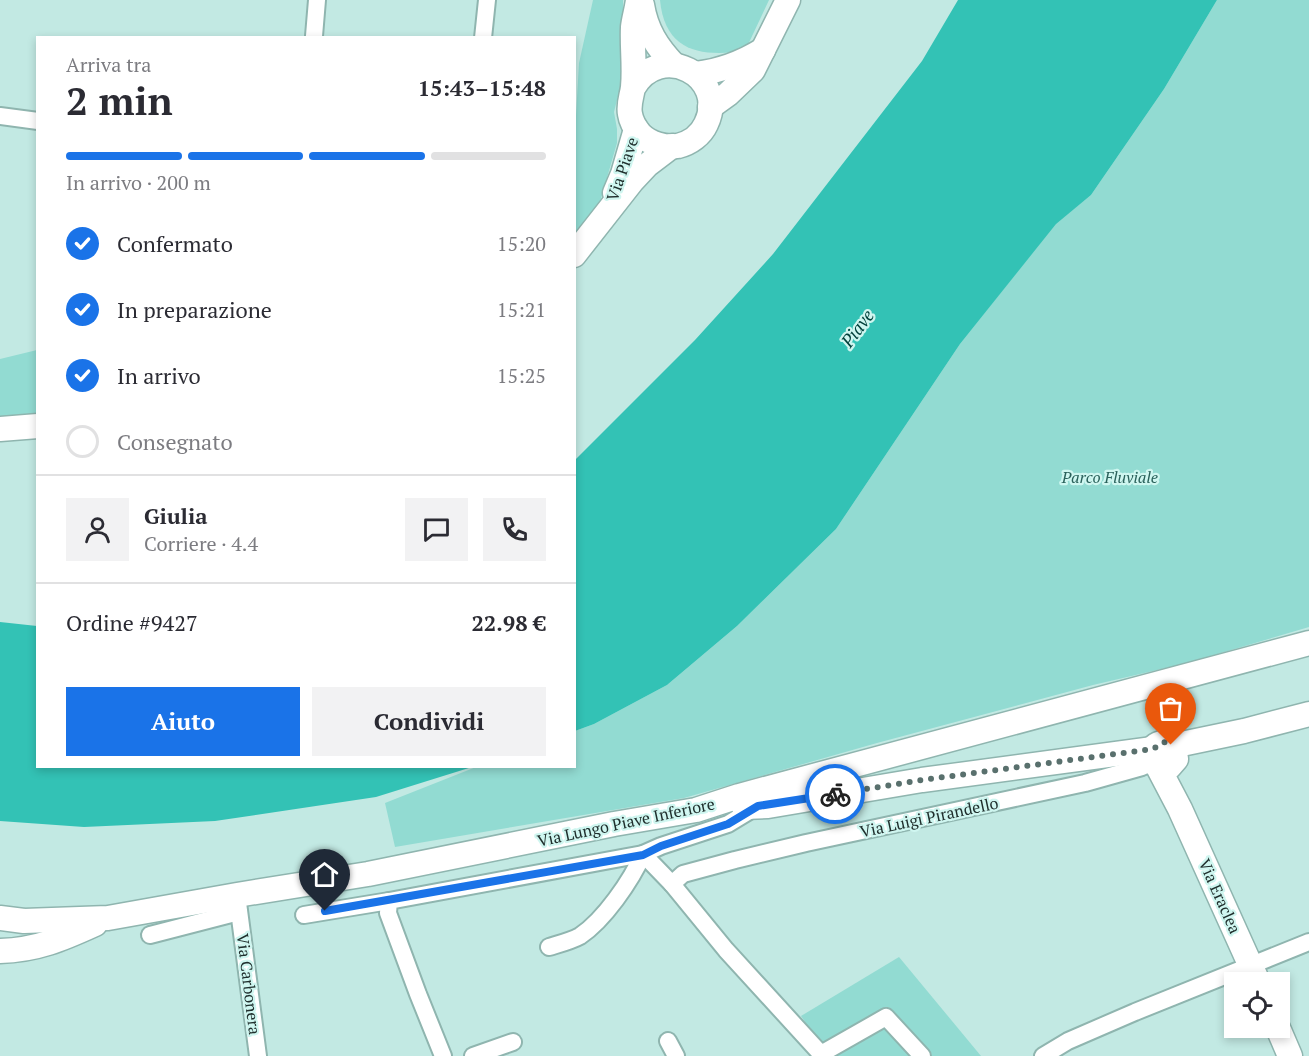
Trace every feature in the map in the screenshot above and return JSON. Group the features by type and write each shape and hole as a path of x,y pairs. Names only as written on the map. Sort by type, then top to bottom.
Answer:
{"main road":[{"path":"640,0 649,33 659,49 674,65"},
{"path":"633,88 646,72 660,66 682,67 696,75 707,89 710,107 707,122 699,134 687,143 672,146 651,142 636,129 629,109 633,88 633,24 640,0"},
{"path":"710,107 753,70 789,0"},
{"path":"696,75 744,62 765,49"},
{"name":"Via Piave","path":"609,209 623,174 636,129"},
{"name":"Via Piave","path":"576,252 609,209 648,165 672,146"},
{"path":"0,429 36,426"},
{"name":"Via Lungo Piave Inferiore","path":"0,918 24,921 108,918 238,903 614,824 696,810 1057,709 1309,643"},
{"path":"696,810 758,806 1118,752 1162,758 1244,731 1309,714"},
{"name":"Via Eraclea","path":"1162,758 1180,809 1254,972"},
{"path":"0,951 49,944 108,918"},
{"path":"1282,1038 1290,1056"}],"street":[{"path":"315,36 317,0"},
{"path":"483,36 486,0"},
{"path":"0,116 36,122"},
{"name":"Via Luigi Pirandello","path":"672,884 683,874 735,860 1084,783 1142,767 1162,758"},
{"path":"304,915 643,855 661,846 728,824 758,806"},
{"path":"643,855 672,884 726,950 820,1055 886,1017 922,1056"},
{"path":"549,947 579,937 594,923 609,907 643,855"},
{"path":"389,901 388,913 417,994 443,1056"},
{"name":"Via Carbonera","path":"150,935 238,903 258,1056"},
{"path":"1258,972 1309,942"},
{"path":"1042,1056 1072,1049 1224,987"},
{"path":"473,1056 513,1042"}],"green space":[{"path":"593,0 623,0 624,72 614,112 617,143 600,202 586,229 576,241 576,115 579,63"},
{"path":"660,0 769,0 745,51 714,53 700,51 677,41 669,31 663,17"},
{"name":"Parco Fluviale","path":"1217,0 1309,0 1309,627 1187,663 1093,685 684,798 395,847 385,803 473,768 576,768 576,731 594,724 667,685 737,626 836,529 960,344 1056,223 1091,195 1164,89"},
{"path":"36,350 36,416 0,419 0,359"},
{"path":"899,957 981,1056 828,1056 801,1016"}],"water":[{"name":"Piave","path":"958,0 1217,0 1164,89 1091,195 1056,224 960,344 836,529 737,626 667,685 594,724 576,731 576,459 695,340 773,254 922,61"},
{"path":"0,622 36,626 36,768 469,768 376,797 215,821 84,827 0,821"}],"way so far":[{"path":"835,794 1118,752 1153,749 1159,743 1164,742 1171,745"}],"route":[{"path":"325,911 643,855 661,846 728,824 758,806 835,794"}]}
